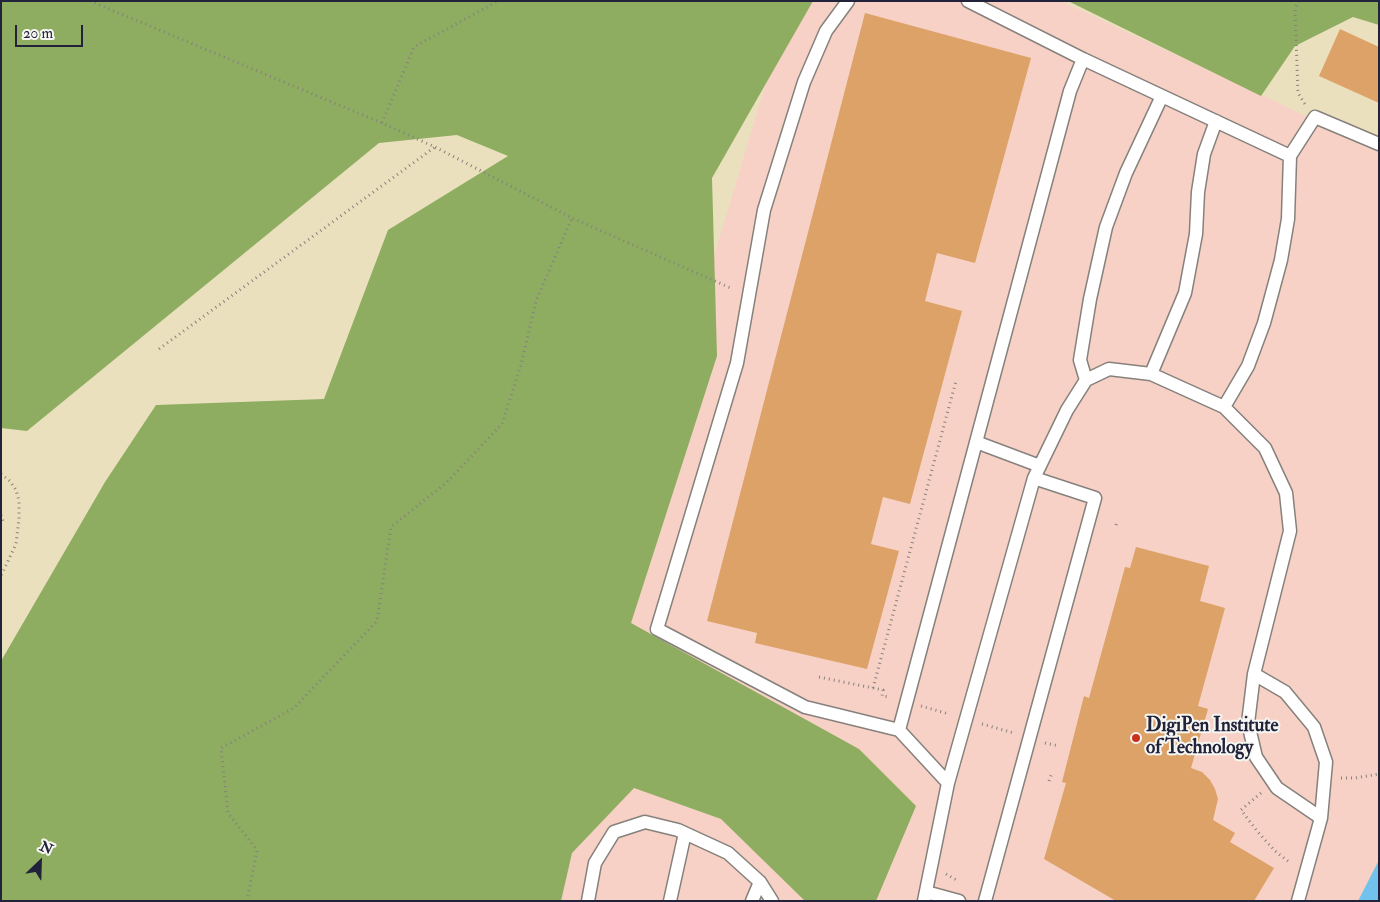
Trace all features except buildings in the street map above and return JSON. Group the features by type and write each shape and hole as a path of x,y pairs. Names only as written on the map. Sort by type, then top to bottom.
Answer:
{"lane":[{"path":"848,1 826,31 804,82 764,210 737,363 657,629 805,707 899,730 948,783"},
{"path":"968,1 1083,59 1290,156"},
{"path":"899,730 1070,91 1083,59"},
{"path":"1086,380 1080,360 1090,299 1106,227 1126,173 1162,96"},
{"path":"1224,407 1248,366 1264,323 1281,260 1288,219 1290,156 1315,117 1379,144"},
{"path":"1151,374 1185,293 1196,234 1198,192 1204,154 1216,121"},
{"path":"959,901 925,896 948,783 1034,478 1067,410 1086,380 1109,369 1151,374 1224,407 1265,448 1286,493 1290,531 1254,674 1248,723 1256,756 1277,788 1321,818"},
{"path":"976,442 1040,466"},
{"path":"985,901 1095,498 1034,478"},
{"path":"1254,674 1285,692 1314,727 1326,762 1321,818 1298,901"},
{"path":"588,901 595,863 614,832 645,822 685,833 728,853 760,882 772,901"},
{"path":"670,901 685,833"},
{"path":"752,901 760,882"}],"path":[{"path":"90,1 382,123 436,148 572,218 750,296"},
{"path":"382,123 414,47 498,1"},
{"path":"1299,1 1295,8 1298,93 1315,117"},
{"path":"159,350 436,148"},
{"path":"247,901 258,850 228,813 221,748 294,708 377,621 391,527 447,482 502,424 521,365 536,301 572,218"},
{"path":"873,688 956,382"},
{"path":"1,474 10,481 16,490 19,501 16,544 1,576"},
{"path":"1,515 3,521 1,524"},
{"path":"819,677 884,690 882,696 890,698"},
{"path":"916,705 952,715"},
{"path":"985,724 1014,733"},
{"path":"1045,743 1059,746"},
{"path":"1049,781 1052,773"},
{"path":"1355,778 1379,774"},
{"path":"1241,810 1257,831 1289,862 1286,870"},
{"path":"943,869 950,878 964,883"}],"shaded area":[{"path":"794,1 1061,1 1379,150 1379,901 521,901 788,9"}],"green space":[{"path":"1,1 813,1 712,178 717,356 631,623 859,749 916,806 876,901 805,901 721,819 634,788 572,853 561,901 1,901 1,661 105,482 156,405 324,399 388,230 508,156 457,135 379,143 27,431 1,428"},
{"path":"1068,1 1379,1 1379,25 1353,17 1295,46 1261,96"}],"water":[{"path":"1379,860 1379,901 1358,901"}],"place":[{"name":"DigiPen Institute of Technology","path":"1136,738"}]}
